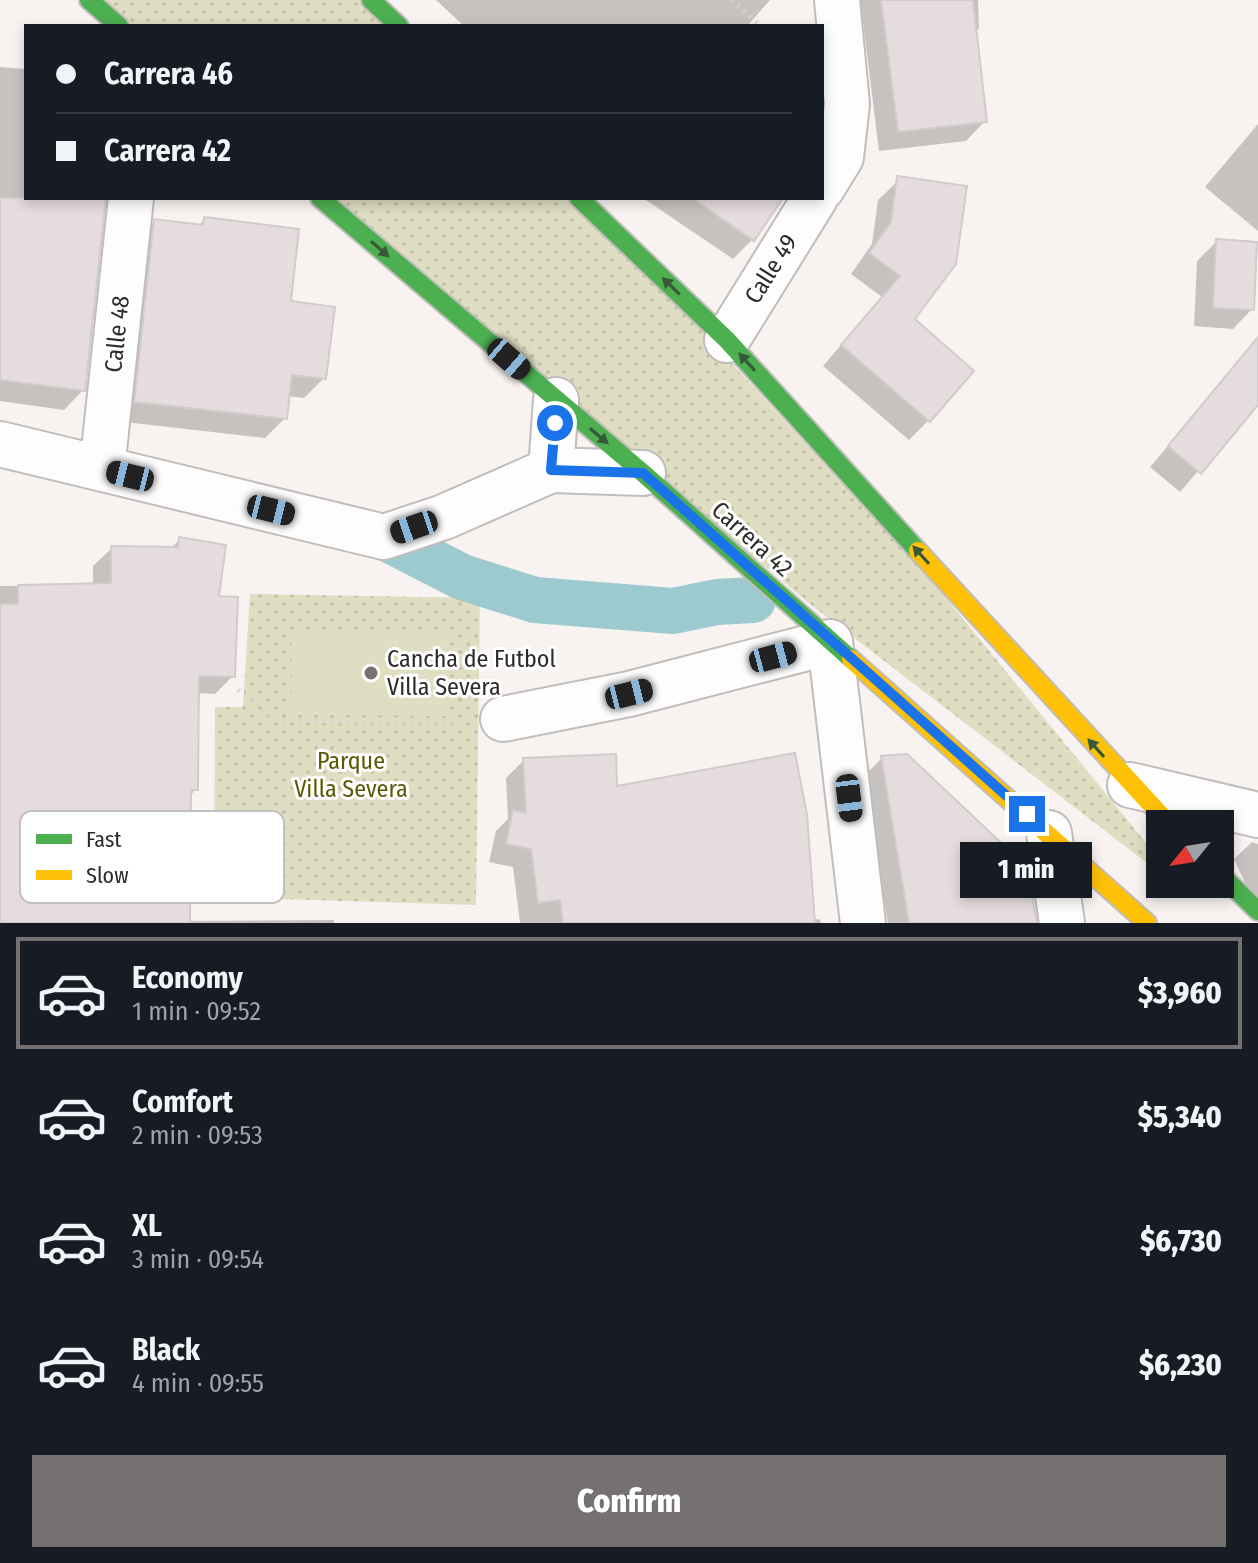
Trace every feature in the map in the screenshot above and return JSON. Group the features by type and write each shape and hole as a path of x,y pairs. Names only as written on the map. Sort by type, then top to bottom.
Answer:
{"street":[{"path":"89,0 117,24"},
{"path":"371,0 397,24"},
{"path":"824,185 841,157 847,104 837,0"},
{"name":"Calle 48","path":"102,469 131,200"},
{"name":"Carrera 42","path":"322,200 643,473 1147,923"},
{"path":"581,200 727,340 1155,810"},
{"name":"Calle 49","path":"727,340 814,200"},
{"path":"551,470 556,400"},
{"path":"0,444 384,537 444,517 551,470 643,473"},
{"path":"503,719 629,694 830,642 863,923"},
{"path":"1130,785 1258,815"},
{"path":"1049,833 1062,923"},
{"path":"1234,888 1258,911"}],"path":[{"path":"732,0 759,24"},
{"path":"238,690 274,720 474,726 503,719"}],"green space":[{"path":"95,0 371,0 397,24 122,24"},
{"path":"323,200 581,200 929,577 1146,843 1146,862 810,604"},
{"name":"Parque Villa Severa","path":"250,594 480,598 476,905 284,899 284,811 214,811 215,707 243,707"},
{"name":"Cancha de Futbol Villa Severa","path":"292,630 450,631 449,716 291,715"}],"building":[{"path":"881,0 973,0 987,122 898,132"},
{"path":"897,176 967,186 956,264 915,319 974,371 930,422 841,345 900,276 869,253 891,222"},
{"path":"0,198 106,200 85,391 0,380"},
{"path":"695,200 782,200 754,241"},
{"path":"204,217 299,229 291,301 335,307 326,379 292,375 287,419 134,402 154,219 203,225"},
{"path":"1216,239 1257,242 1254,310 1213,308"},
{"path":"1258,337 1258,405 1201,474 1168,446"},
{"path":"179,537 226,545 219,596 238,597 235,677 199,676 198,790 191,790 191,811 20,811 20,903 190,903 190,923 0,923 0,604 18,604 18,585 111,583 111,546 178,547"},
{"path":"795,753 807,815 815,923 563,923 560,900 538,903 531,849 506,844 513,810 526,813 523,758 616,754 617,786"},
{"path":"907,754 1013,854 1024,852 1037,923 909,923 881,756"}],"waterway":[{"path":"384,537 462,577 535,600 673,611 717,602 753,600"}],"traffic: fast":[{"path":"89,0 117,24"},
{"path":"371,0 397,24"},
{"path":"322,200 643,473 851,659"},
{"path":"581,200 727,340 918,551"},
{"path":"1234,888 1258,911"}],"traffic: slow":[{"path":"918,551 1156,810"},
{"path":"851,659 1147,923"}],"place":[{"name":"Cancha de Futbol Villa Severa","path":"371,673"}],"route":[{"path":"555,423 551,470 643,473 1027,814"}]}
